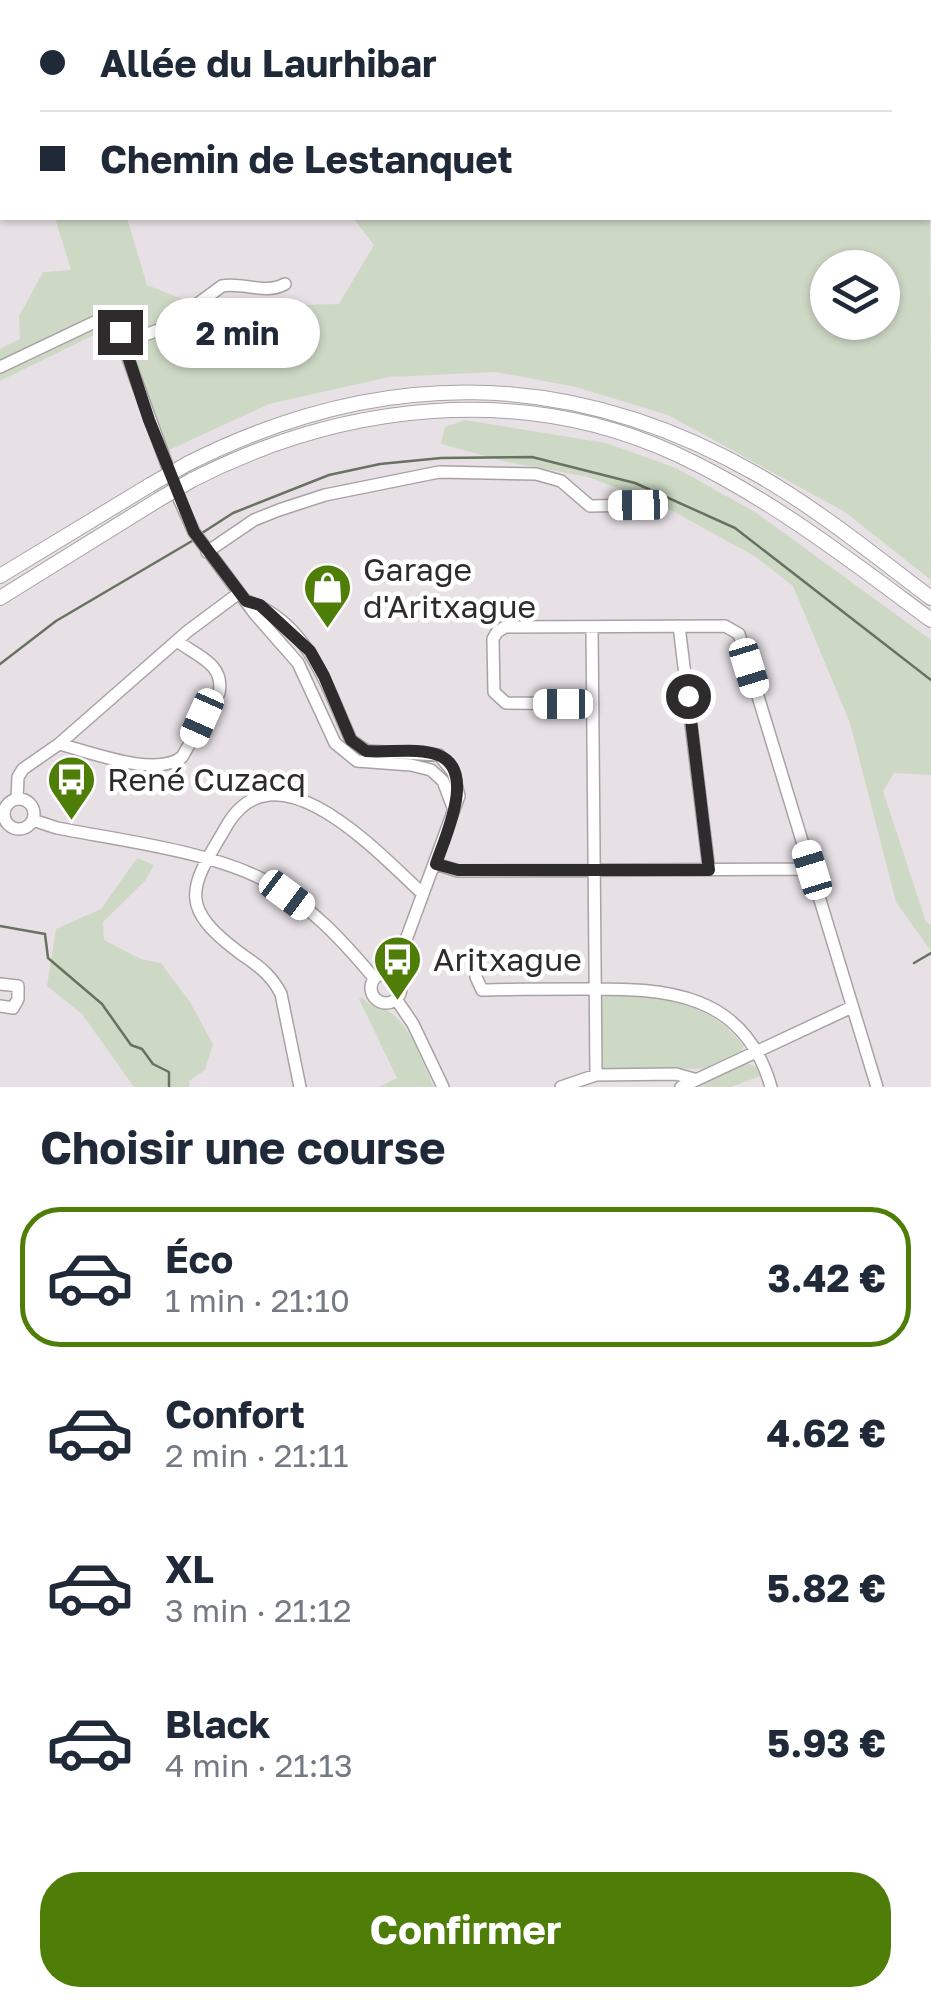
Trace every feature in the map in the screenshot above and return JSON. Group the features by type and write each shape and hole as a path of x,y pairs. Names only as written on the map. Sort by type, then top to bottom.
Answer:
{"main road":[{"path":"5,572 187,464 271,425 367,400 466,392 564,401 662,429 758,476 931,598"},
{"path":"0,598 192,480 272,444 380,416 450,409 566,419 663,448 823,540 931,620"}],"street":[{"path":"124,342 166,327 222,286 268,289 285,284"},
{"path":"0,367 100,319 116,324 149,420 200,541 243,597 260,605 310,651 357,746 366,751 444,758 457,782 459,796 393,974"},
{"path":"200,541 325,495 439,472 536,474 562,481 590,506 638,505"},
{"path":"17,799 18,778 23,769 177,642 243,597"},
{"path":"679,626 709,870"},
{"path":"591,704 506,704 498,699 494,692 496,632 506,627 725,626 739,634 878,1087"},
{"path":"592,627 596,1075"},
{"path":"58,744 150,766 174,764 182,757 221,683 210,662 177,642"},
{"path":"300,1087 289,1027 274,981 210,931 199,914 196,883 235,812 258,797 280,793 304,801 360,835 424,894"},
{"path":"17,799 2,810 6,823 13,828 26,828 34,820"},
{"path":"17,799 30,804 34,820"},
{"path":"34,820 244,871 287,895 335,934 374,978"},
{"path":"436,864 458,870 812,870"},
{"path":"393,974 401,986 396,999 385,1003 375,999 371,986 374,978 393,974"},
{"path":"476,977 482,990 645,988 697,1001 726,1018 756,1052 772,1087"},
{"path":"0,984 18,986 12,1008 0,1006"},
{"path":"396,999 413,1024 443,1087"},
{"path":"682,1087 852,1008"},
{"path":"571,1086 596,1075 676,1074 694,1080"}],"green space":[{"path":"56,220 128,220 147,285 205,308 339,304 374,245 355,220 930,220 931,580 845,512 668,415 576,387 496,372 389,377 269,404 156,456 117,334 108,328 0,381 0,349 20,339 19,316 43,272 71,270"},
{"path":"465,420 606,443 676,468 755,512 931,640 931,775 894,773 883,791 926,922 931,925 931,951 896,902 850,723 793,586 756,557 658,503 588,477 507,462 441,444 445,427"},
{"path":"137,858 154,865 145,881 103,922 104,940 141,959 161,963 190,1002 213,1044 205,1070 189,1081 190,1087 134,1087 82,1014 47,986 56,929 101,909"},
{"path":"642,992 711,1016 744,1046 703,1069 603,1068 599,998 603,993"},
{"path":"362,997 402,1023 434,1087 379,1087 397,1078 359,999"},
{"path":"747,1063 756,1067 760,1076 731,1087 694,1087"}],"waterway":[{"path":"202,533 233,513 329,475 380,464 441,458 532,457 635,483 735,528 931,680"},
{"path":"0,664 56,621 192,541"},
{"path":"0,926 45,934 48,958 102,1004 131,1045 142,1049 153,1064 169,1072 169,1087"},
{"path":"914,963 931,953"}],"place":[{"name":"Garage d'Aritxague","path":"328,630"},
{"name":"René Cuzacq","path":"72,822"},
{"name":"Aritxague","path":"398,1002"}],"route":[{"path":"120,332 180,501 194,532 222,572 246,601 260,605 310,651 357,746 366,751 439,755 450,765 459,796 436,864 449,870 709,870 688,696"}]}
